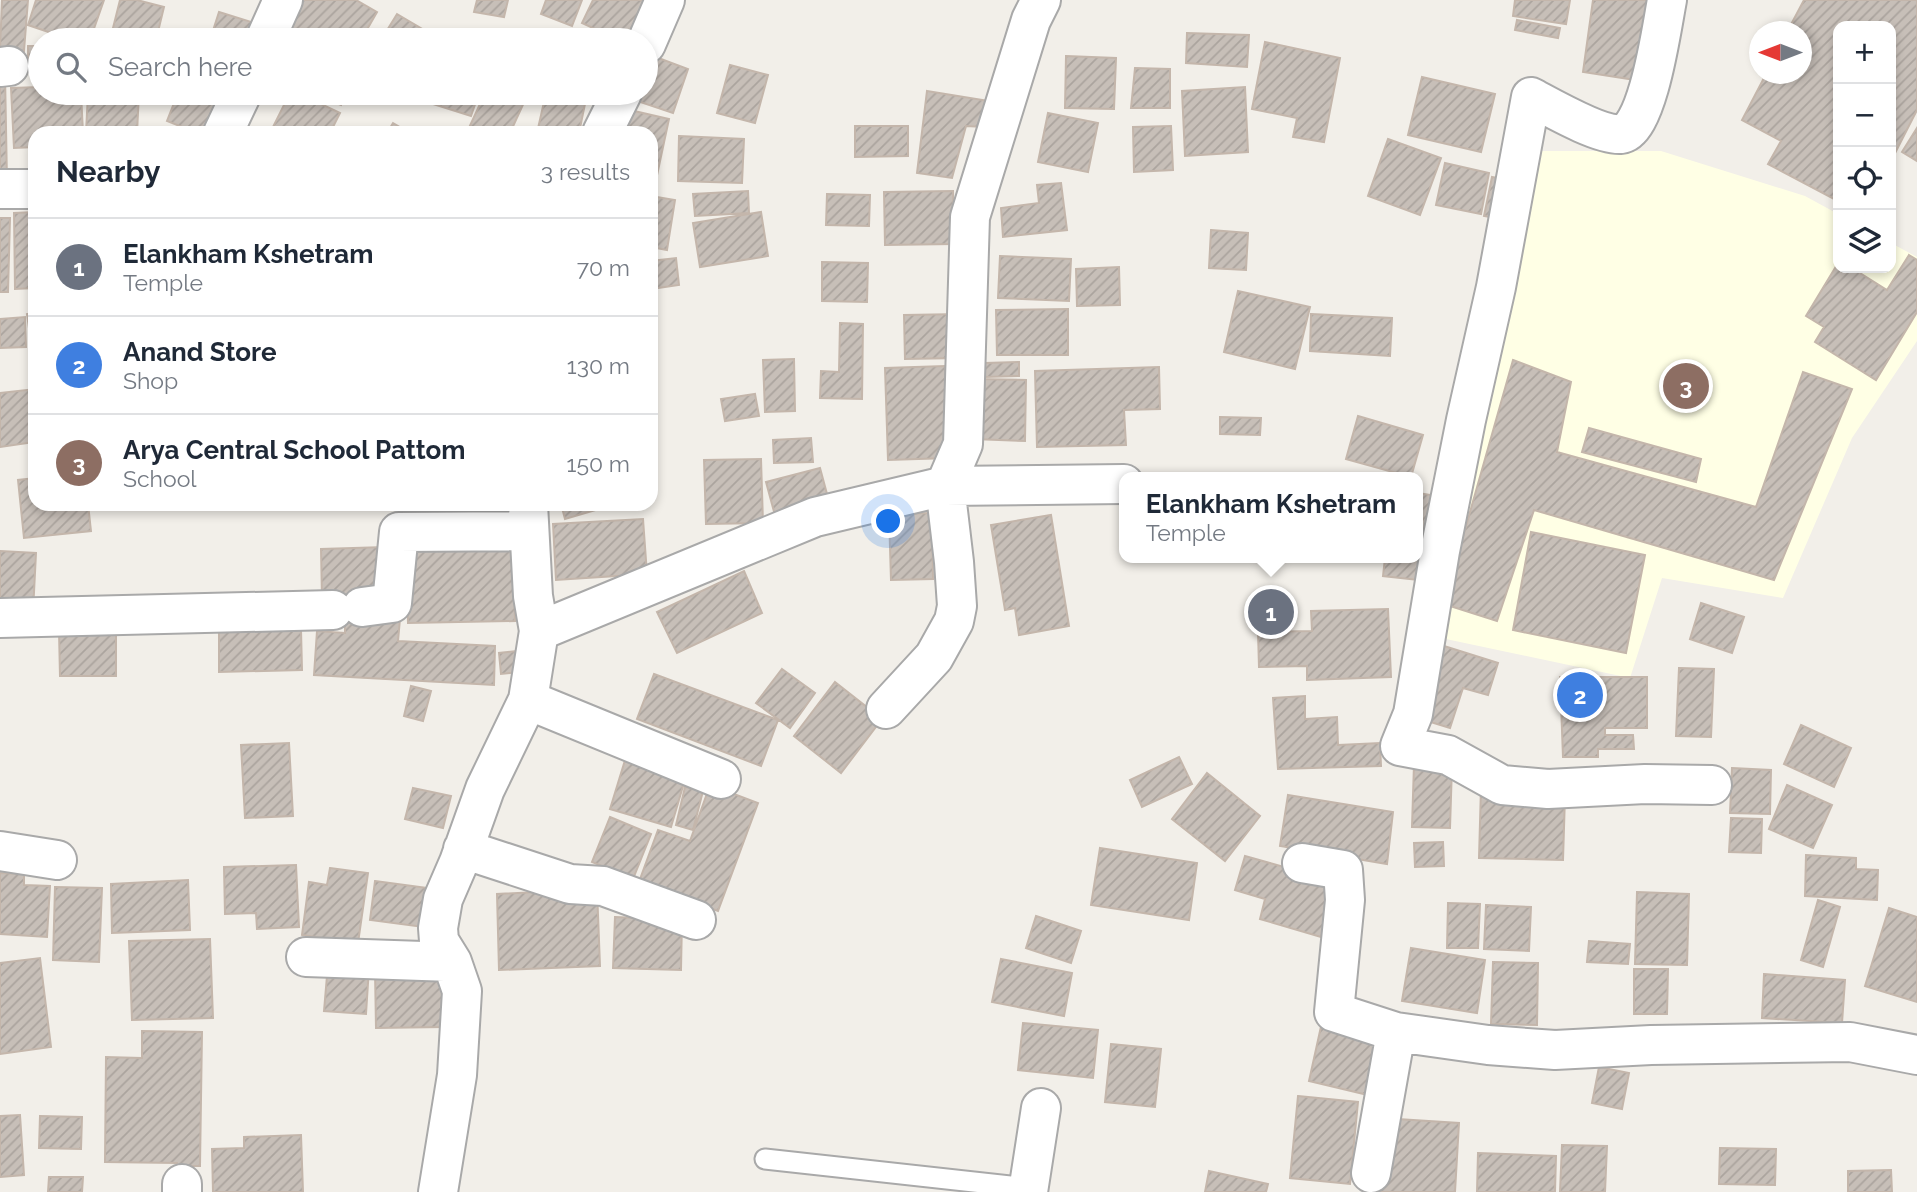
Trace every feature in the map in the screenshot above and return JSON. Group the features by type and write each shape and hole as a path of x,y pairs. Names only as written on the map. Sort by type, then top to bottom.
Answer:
{"street":[{"path":"270,28 283,0"},
{"path":"653,28 665,0"},
{"path":"886,709 934,657 954,621 957,606 945,486 963,444 970,217 1031,20 1041,0"},
{"path":"1667,0 1645,105 1630,130 1621,134 1611,133 1562,114 1531,97 1496,287 1440,551 1413,715 1400,746 1448,755 1502,785 1548,789 1645,784 1713,785"},
{"path":"226,126 236,105"},
{"path":"606,126 616,105"},
{"path":"0,190 28,190"},
{"path":"539,631 815,517 945,486 1119,484"},
{"path":"0,618 348,609 392,603 399,533 527,518 533,596 539,631 527,701 485,789 443,899 438,928 439,941 452,961 462,991 457,1075 438,1192"},
{"path":"527,701 721,779"},
{"path":"463,849 570,884 603,886 696,920"},
{"path":"0,851 57,860"},
{"path":"1302,863 1343,870 1345,900 1334,1012 1402,1034 1555,1050 1651,1045 1850,1042 1917,1055"},
{"path":"306,957 452,961"},
{"path":"1371,1173 1396,1032 1402,1034"},
{"path":"1028,1190 1041,1108"}],"lane":[{"path":"765,1159 1028,1190"}],"shaded area":[{"path":"1534,151 1661,151 1805,196 1833,211 1833,273 1896,273 1896,246 1917,257 1917,341 1852,438 1783,598 1662,578 1630,678 1427,635"}],"building":[{"path":"2,0 28,0 24,51 0,49"},
{"path":"36,0 104,0 94,28 37,28 28,25"},
{"path":"120,0 137,0 164,7 159,28 113,28"},
{"path":"291,0 356,0 377,12 368,28 278,27"},
{"path":"477,0 508,0 504,17 474,12"},
{"path":"546,0 582,0 572,26 541,14"},
{"path":"593,0 649,0 636,28 593,28 582,23"},
{"path":"1515,0 1570,0 1566,24 1513,16"},
{"path":"1593,0 1653,0 1642,81 1583,72"},
{"path":"1804,0 1917,0 1917,110 1896,151 1896,21 1833,21 1833,198 1768,164 1781,141 1742,120 1761,84 1812,84 1812,21 1793,21"},
{"path":"219,12 261,25 260,28 214,28"},
{"path":"397,14 421,28 388,28"},
{"path":"1517,20 1560,28 1558,38 1515,30"},
{"path":"1187,33 1249,35 1247,67 1186,63"},
{"path":"1265,42 1340,58 1324,142 1293,137 1297,118 1252,109"},
{"path":"1066,56 1116,58 1114,109 1065,108"},
{"path":"658,58 688,69 673,113 649,105 658,105"},
{"path":"730,65 768,75 755,123 717,113"},
{"path":"1135,68 1170,69 1170,108 1131,108"},
{"path":"0,74 5,74 7,181 0,181"},
{"path":"1422,77 1495,94 1481,152 1408,135"},
{"path":"28,87 28,105 82,105 83,126 28,126 28,147 14,148 11,88"},
{"path":"1245,87 1248,152 1185,156 1182,91"},
{"path":"927,91 989,101 984,127 966,126 952,178 917,173"},
{"path":"87,105 138,105 137,126 86,126"},
{"path":"173,105 223,105 215,126 180,126 167,121"},
{"path":"284,105 323,105 340,113 334,126 274,126"},
{"path":"436,105 475,105 471,116"},
{"path":"479,105 523,105 513,126 470,126"},
{"path":"543,105 585,105 580,126 539,126"},
{"path":"630,110 669,119 658,171 658,126 627,126"},
{"path":"1048,113 1098,123 1088,172 1038,162"},
{"path":"855,126 908,126 908,156 855,157"},
{"path":"1171,126 1173,170 1134,172 1133,127"},
{"path":"1917,128 1917,161 1902,152"},
{"path":"679,136 744,139 742,183 678,181"},
{"path":"1388,139 1441,158 1420,215 1368,196"},
{"path":"1445,163 1489,173 1481,214 1436,205"},
{"path":"1492,177 1510,180 1502,219 1484,216"},
{"path":"1061,183 1067,230 1003,237 1001,208 1039,203 1037,185"},
{"path":"748,191 749,213 695,216 693,194"},
{"path":"953,191 954,244 885,245 884,192"},
{"path":"827,194 870,195 869,226 826,225"},
{"path":"658,197 675,200 667,250 658,248"},
{"path":"28,212 28,288 15,289 14,213"},
{"path":"761,212 768,256 700,267 693,223"},
{"path":"0,218 10,218 8,292 0,292"},
{"path":"1211,230 1248,233 1246,270 1209,268"},
{"path":"1909,255 1917,260 1917,312 1876,380 1815,342 1824,327 1806,316 1833,271 1860,273 1887,290"},
{"path":"1000,256 1071,259 1069,301 998,298"},
{"path":"676,258 679,285 658,288 658,260"},
{"path":"822,262 868,263 867,302 822,301"},
{"path":"1119,267 1120,305 1077,306 1076,269"},
{"path":"1238,291 1310,307 1295,369 1224,352"},
{"path":"1068,309 1068,355 997,355 996,310"},
{"path":"961,314 961,358 905,359 904,315"},
{"path":"1311,314 1392,318 1390,356 1310,351"},
{"path":"25,317 26,347 0,348 0,319"},
{"path":"840,323 863,324 862,399 820,398 821,371 839,372"},
{"path":"794,359 795,411 765,412 763,360"},
{"path":"1513,360 1571,382 1557,452 1756,507 1803,372 1852,389 1774,580 1534,510 1497,621 1444,604"},
{"path":"1019,362 1019,376 985,377 985,363"},
{"path":"945,366 949,458 888,460 885,368"},
{"path":"1159,367 1160,409 1124,410 1126,445 1037,447 1035,371"},
{"path":"975,379 1026,380 1025,441 974,439"},
{"path":"28,390 28,443 0,447 0,393"},
{"path":"755,394 759,416 725,421 721,399"},
{"path":"1358,416 1423,435 1412,472 1393,472 1346,459"},
{"path":"1220,417 1261,418 1260,435 1220,434"},
{"path":"1589,428 1701,459 1696,482 1582,452"},
{"path":"811,438 813,462 774,463 773,440"},
{"path":"761,459 763,523 706,524 704,460"},
{"path":"820,468 830,505 776,519 766,482"},
{"path":"28,479 28,511 89,511 91,531 24,538 18,480"},
{"path":"1423,494 1437,496 1427,581 1383,576 1384,563 1423,563"},
{"path":"563,511 592,511 565,519"},
{"path":"932,513 933,579 891,580 889,514"},
{"path":"1051,515 1069,626 1019,635 1015,608 1005,610 991,525"},
{"path":"643,519 647,574 556,580 553,524"},
{"path":"1531,532 1645,555 1626,653 1513,630"},
{"path":"513,539 515,621 408,623 406,542"},
{"path":"385,547 387,595 322,598 321,549"},
{"path":"0,551 36,553 33,612 0,610"},
{"path":"744,571 762,613 677,653 657,612"},
{"path":"1701,603 1744,617 1732,653 1690,639"},
{"path":"1388,609 1391,677 1307,680 1307,666 1259,667 1258,632 1312,631 1311,611"},
{"path":"345,616 400,619 398,641 495,646 494,685 314,675 317,631 345,633"},
{"path":"301,629 302,670 219,672 219,630"},
{"path":"116,630 116,676 60,676 59,631"},
{"path":"1444,646 1498,663 1488,695 1463,688 1450,728 1421,719"},
{"path":"525,650 527,671 501,674 499,653"},
{"path":"1679,668 1714,669 1711,737 1676,736"},
{"path":"782,669 815,693 790,728 756,703"},
{"path":"654,674 778,720 761,766 637,719"},
{"path":"1560,677 1647,677 1647,728 1605,728 1605,735 1633,735 1634,749 1598,749 1598,757 1563,757"},
{"path":"835,682 882,719 841,773 794,736"},
{"path":"411,686 431,691 423,721 404,716"},
{"path":"1305,696 1305,719 1337,717 1338,745 1380,743 1381,766 1278,769 1273,698"},
{"path":"1801,725 1851,748 1834,787 1784,764"},
{"path":"289,743 293,816 245,818 241,745"},
{"path":"626,757 686,776 671,827 610,809"},
{"path":"1179,757 1192,784 1142,807 1130,780"},
{"path":"1414,764 1452,766 1450,828 1412,827"},
{"path":"1732,768 1771,770 1770,814 1730,813"},
{"path":"1207,773 1260,816 1225,861 1172,819"},
{"path":"710,785 758,803 718,911 639,882 658,830 690,841"},
{"path":"1787,785 1832,805 1813,848 1769,829"},
{"path":"685,787 703,791 693,830 676,825"},
{"path":"1481,787 1565,796 1563,860 1479,858"},
{"path":"413,788 451,796 443,828 405,819"},
{"path":"1288,795 1393,812 1387,864 1280,846"},
{"path":"610,817 651,834 633,879 592,862"},
{"path":"1731,818 1762,819 1761,853 1729,852"},
{"path":"1443,842 1444,866 1415,867 1414,843"},
{"path":"1100,848 1197,863 1189,920 1091,905"},
{"path":"1806,855 1856,858 1856,869 1878,870 1877,900 1805,896"},
{"path":"1245,856 1337,882 1321,937 1260,919 1265,899 1235,890"},
{"path":"296,865 299,927 257,929 256,913 225,914 224,867"},
{"path":"330,868 368,873 358,943 302,935 309,882 327,885"},
{"path":"0,873 24,874 24,885 50,886 47,937 0,934"},
{"path":"188,880 190,930 112,933 111,884"},
{"path":"375,881 428,888 423,927 370,920"},
{"path":"55,887 102,888 99,962 53,960"},
{"path":"597,889 600,966 499,970 497,894"},
{"path":"1637,892 1689,894 1687,965 1635,964"},
{"path":"1818,900 1840,907 1823,967 1801,960"},
{"path":"1448,903 1480,904 1478,948 1447,948"},
{"path":"1486,905 1531,907 1529,951 1484,949"},
{"path":"1889,908 1917,917 1917,1002 1865,986"},
{"path":"1036,916 1081,931 1071,963 1026,948"},
{"path":"615,917 682,920 681,970 613,968"},
{"path":"210,939 213,1018 132,1020 129,941"},
{"path":"1589,941 1630,944 1628,964 1587,962"},
{"path":"1411,948 1485,960 1477,1013 1402,1001"},
{"path":"40,958 51,1047 0,1054 0,963"},
{"path":"1001,959 1072,973 1064,1016 992,1002"},
{"path":"1493,962 1538,963 1537,1025 1491,1024"},
{"path":"328,964 369,968 366,1014 324,1011"},
{"path":"1634,969 1668,969 1667,1014 1634,1014"},
{"path":"443,970 444,1027 376,1028 375,971"},
{"path":"1764,974 1845,980 1842,1023 1762,1018"},
{"path":"1322,1022 1386,1037 1372,1096 1309,1081"},
{"path":"1023,1023 1098,1030 1093,1078 1018,1070"},
{"path":"142,1031 202,1032 200,1166 105,1162 106,1057 142,1058"},
{"path":"1111,1044 1161,1049 1155,1107 1105,1102"},
{"path":"1599,1067 1629,1073 1622,1109 1592,1103"},
{"path":"1298,1096 1358,1102 1350,1184 1290,1178"},
{"path":"20,1115 24,1175 0,1177 0,1116"},
{"path":"40,1116 82,1117 81,1149 39,1148"},
{"path":"1382,1118 1459,1123 1455,1192 1377,1192"},
{"path":"301,1135 303,1192 213,1192 212,1149 244,1148 244,1137"},
{"path":"1562,1145 1607,1146 1605,1192 1560,1192"},
{"path":"1720,1148 1776,1149 1775,1185 1719,1184"},
{"path":"1478,1153 1556,1156 1555,1192 1477,1192"},
{"path":"1891,1170 1892,1192 1848,1192 1848,1171"},
{"path":"1209,1171 1268,1184 1266,1192 1205,1192"},
{"path":"49,1177 83,1177 82,1192 48,1192"}],"place":[{"name":"Arya Central School Pattom","path":"1686,386"},
{"name":"Elankham Kshetram","path":"1271,612"},
{"name":"Anand Store","path":"1580,695"}]}
